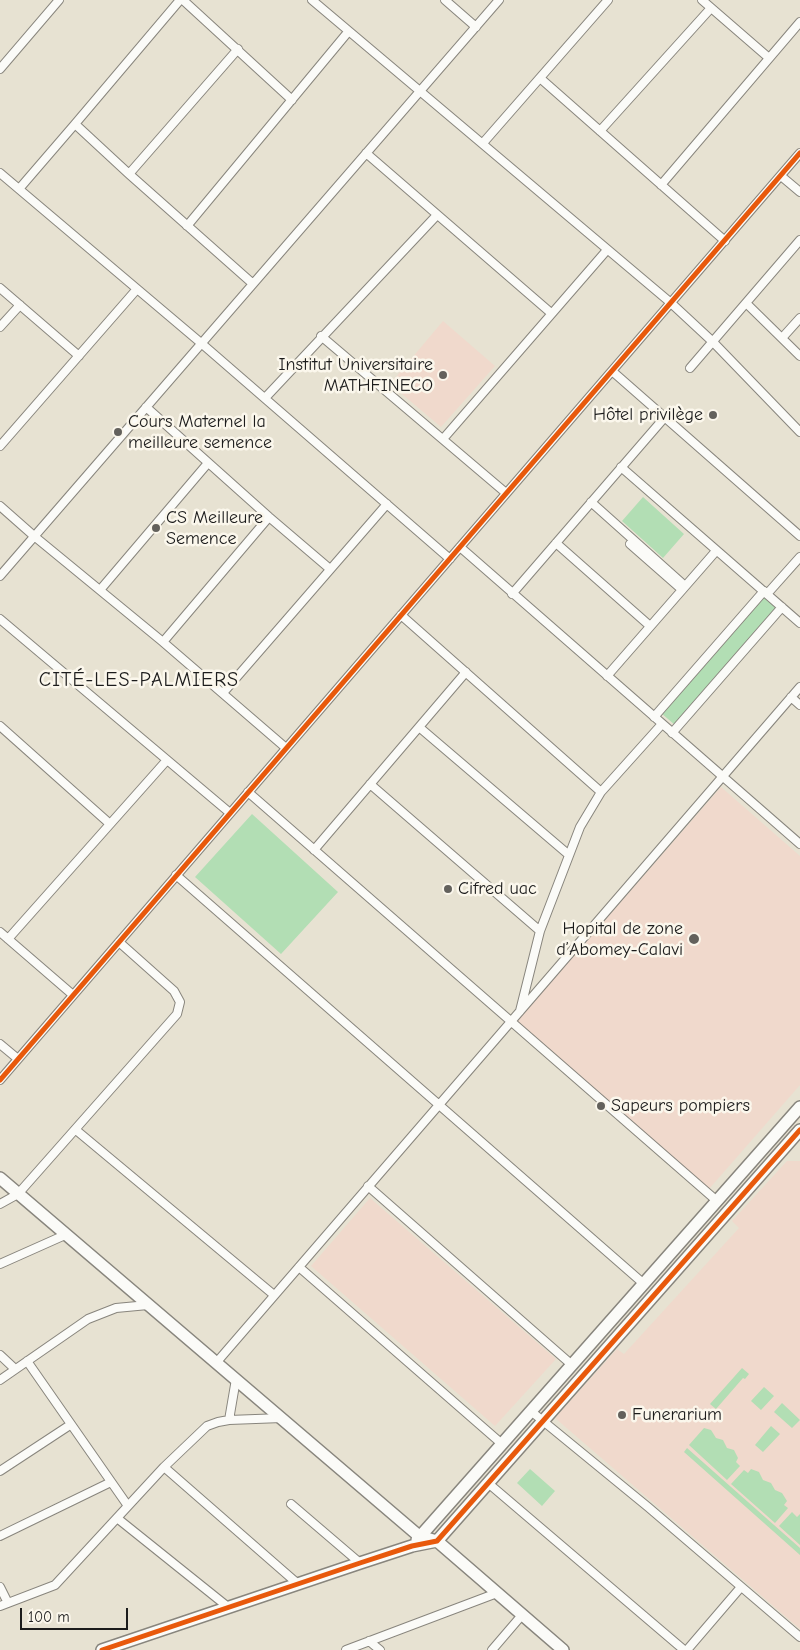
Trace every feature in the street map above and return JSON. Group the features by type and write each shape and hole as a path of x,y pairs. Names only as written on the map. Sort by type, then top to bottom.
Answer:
{"street":[{"path":"19,188 181,0 238,49 292,100"},
{"path":"312,0 671,302 713,342 800,432"},
{"path":"445,0 476,27"},
{"path":"0,576 499,0"},
{"path":"483,143 608,0"},
{"path":"702,0 769,58"},
{"path":"1,65 57,1"},
{"path":"600,131 711,8"},
{"path":"661,185 800,22"},
{"path":"187,226 348,32"},
{"path":"129,174 238,49"},
{"path":"540,78 725,241"},
{"path":"75,124 252,283"},
{"path":"366,153 552,313"},
{"path":"0,1080 800,153"},
{"path":"0,173 202,343 450,559"},
{"path":"781,176 800,192"},
{"path":"265,398 436,215"},
{"path":"690,368 800,240"},
{"path":"443,440 607,250"},
{"path":"0,288 79,356"},
{"path":"0,446 137,289"},
{"path":"746,303 800,356"},
{"path":"0,327 20,305"},
{"path":"782,338 800,318"},
{"path":"321,336 506,493"},
{"path":"612,371 800,536"},
{"path":"146,407 330,569"},
{"path":"512,594 665,417"},
{"path":"100,590 208,463"},
{"path":"621,467 800,623"},
{"path":"223,693 387,504"},
{"path":"590,504 682,587"},
{"path":"0,506 286,748"},
{"path":"163,642 270,518"},
{"path":"556,543 650,626"},
{"path":"460,548 800,844"},
{"path":"607,676 682,587 716,551"},
{"path":"654,717 765,592 800,557"},
{"path":"672,733 782,607"},
{"path":"401,615 601,792"},
{"path":"0,619 230,813"},
{"path":"314,850 466,672"},
{"path":"216,1363 368,1186 440,1106 800,686"},
{"path":"791,697 800,705"},
{"path":"520,1013 540,931 580,826 601,792 662,724"},
{"path":"0,726 110,824"},
{"path":"419,727 569,855"},
{"path":"8,939 167,760"},
{"path":"370,784 540,931"},
{"path":"248,792 717,1201"},
{"path":"176,875 644,1284"},
{"path":"0,932 73,995"},
{"path":"0,1204 18,1194 177,1014 180,1002 174,992 119,942"},
{"path":"0,1044 18,1059"},
{"path":"412,1546 800,1107"},
{"path":"76,1130 274,1295"},
{"path":"102,1650 412,1546 437,1541 800,1130"},
{"path":"0,1178 420,1536 437,1541 563,1650"},
{"path":"368,1186 572,1365"},
{"path":"0,1264 65,1235"},
{"path":"299,1267 502,1444"},
{"path":"0,1380 88,1319 116,1308 148,1305"},
{"path":"0,1355 16,1369"},
{"path":"27,1361 128,1506"},
{"path":"230,1420 236,1380"},
{"path":"532,1412 648,1507 800,1637"},
{"path":"0,1587 4,1604 56,1585 164,1467 208,1426 230,1420 282,1418"},
{"path":"0,1471 70,1425"},
{"path":"164,1467 298,1584"},
{"path":"0,1536 111,1482"},
{"path":"488,1483 686,1650 741,1587"},
{"path":"291,1504 360,1563"},
{"path":"117,1518 228,1607"},
{"path":"346,1650 496,1593"},
{"path":"492,1650 522,1615"},
{"path":"369,1641 380,1650"}],"shaded area":[{"name":"Institut Universitaire MATHFINECO","path":"443,321 495,366 441,427 390,384"},
{"name":"Hopital de zone d’Abomey-Calavi","path":"721,787 800,856 800,1085 709,1189 517,1021"},
{"path":"787,1161 800,1161 800,1629 555,1418 617,1349 624,1354 739,1228 732,1221"},
{"path":"370,1198 556,1359 495,1426 311,1266"}],"green space":[{"path":"643,497 684,534 663,558 622,521"},
{"path":"763,596 777,608 675,725 661,713"},
{"path":"252,814 338,892 281,954 195,877"},
{"path":"742,1368 749,1374 745,1379 743,1378 716,1409 710,1404"},
{"path":"764,1387 774,1396 761,1410 751,1401"},
{"path":"782,1403 800,1420 792,1428 774,1412"},
{"path":"771,1426 780,1434 763,1452 755,1445"},
{"path":"704,1428 711,1430 716,1438 723,1440 727,1448 734,1450 738,1458 736,1462 740,1466 727,1480 689,1445"},
{"path":"687,1448 800,1548 800,1555 684,1452"},
{"path":"530,1469 555,1491 542,1506 517,1483"},
{"path":"751,1469 759,1472 763,1480 771,1483 775,1490 782,1493 787,1501 784,1505 788,1508 775,1523 731,1484 744,1470 748,1473"},
{"path":"792,1512 797,1517 800,1514 800,1545 779,1526"}],"cycle path":[{"path":"0,1080 800,153"},
{"path":"102,1650 412,1546 437,1541 800,1130"}],"place":[{"name":"Institut Universitaire MATHFINECO","path":"443,375"},
{"name":"Hôtel privilège","path":"713,415"},
{"name":"Cours Maternel la meilleure semence","path":"118,432"},
{"name":"CS Meilleure Semence","path":"156,528"},
{"name":"Cifred uac","path":"448,889"},
{"name":"Hopital de zone d’Abomey-Calavi","path":"694,939"},
{"name":"Sapeurs pompiers","path":"601,1106"},
{"name":"Funerarium","path":"622,1415"}],"district":[{"name":"CITÉ-LES-PALMIERS","path":"139,680"}]}
